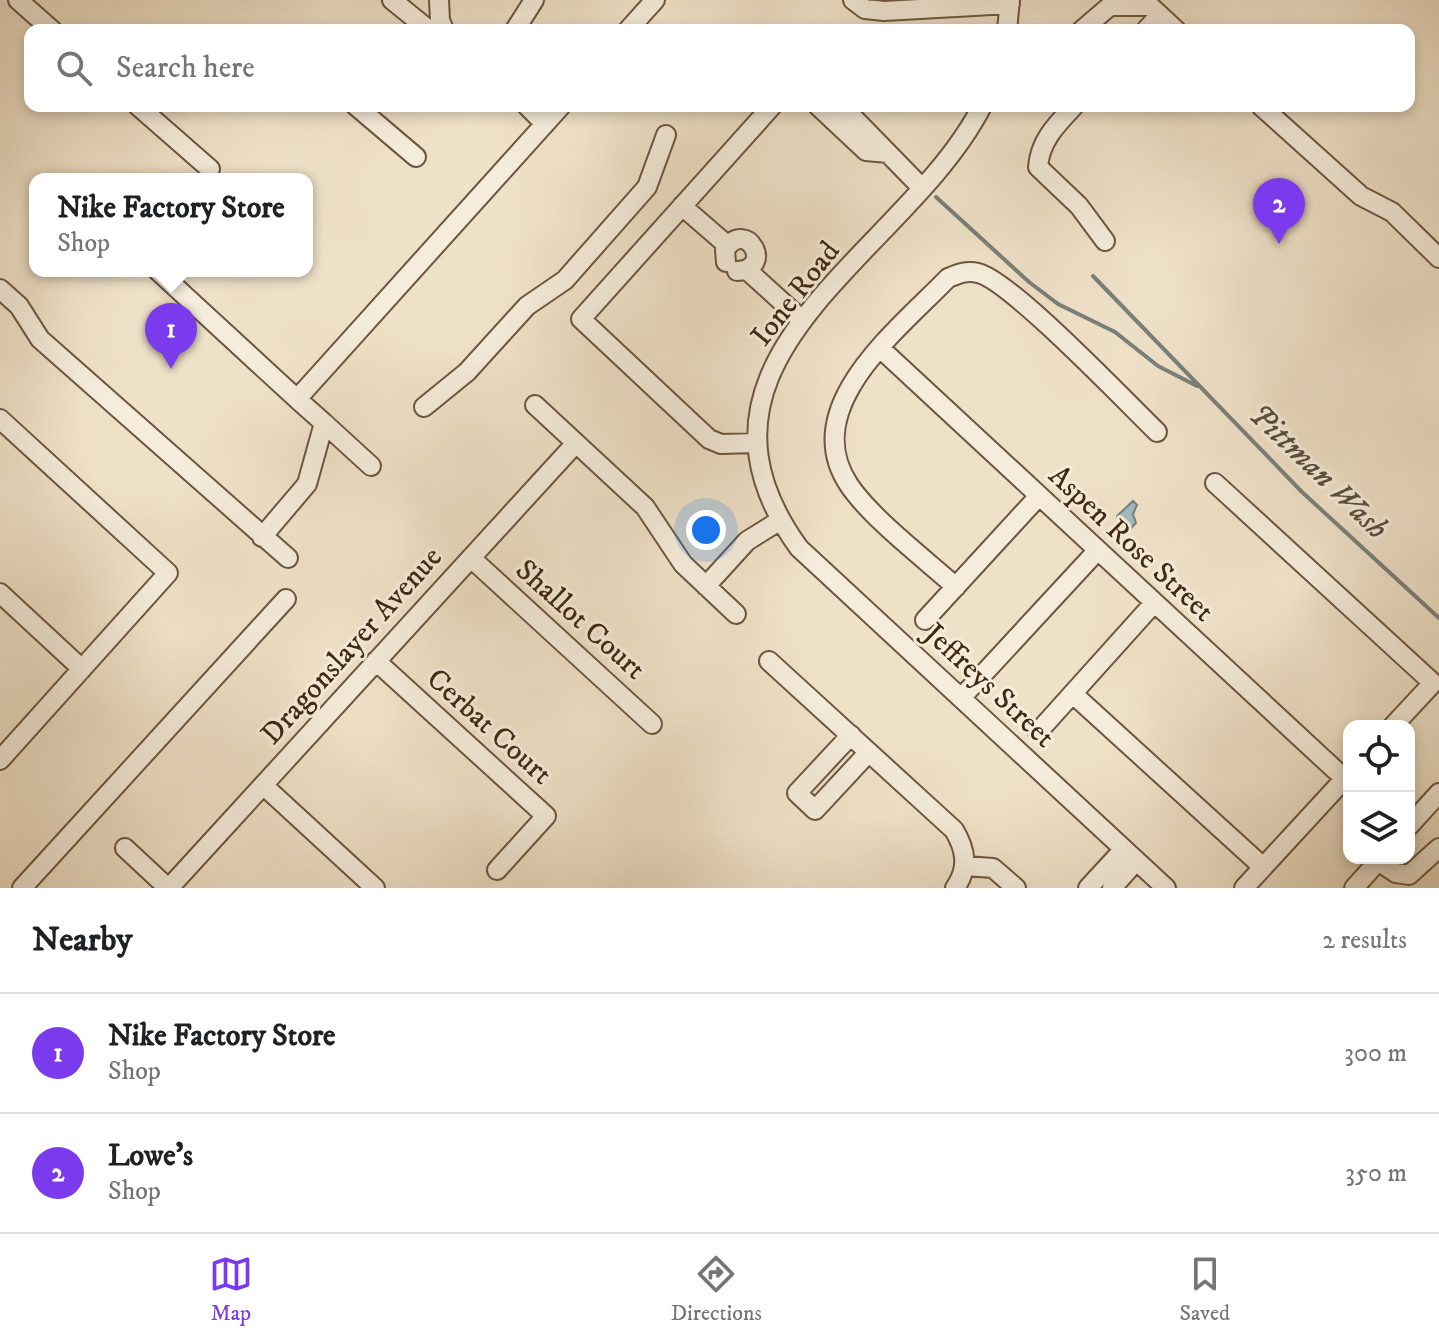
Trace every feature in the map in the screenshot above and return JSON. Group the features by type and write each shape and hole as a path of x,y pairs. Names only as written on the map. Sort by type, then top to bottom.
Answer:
{"street":[{"path":"18,0 45,24"},
{"path":"392,0 420,18 437,0"},
{"path":"437,0 442,24"},
{"path":"519,24 534,0"},
{"path":"633,24 655,0"},
{"path":"853,0 865,9 884,11 1010,2 1008,24"},
{"path":"1089,24 1110,6 1150,6 1170,24"},
{"path":"1152,24 1160,15"},
{"path":"145,112 210,169"},
{"path":"363,112 416,157"},
{"path":"533,112 545,124"},
{"path":"297,399 556,112"},
{"path":"756,443 721,444 709,439 581,319 767,112"},
{"path":"824,112 866,151 888,153"},
{"path":"848,112 922,188"},
{"name":"Ione Road","path":"779,521 765,489 756,443 763,391 774,360 806,316 938,172 970,130 979,112"},
{"path":"1068,112 1052,128 1039,152 1038,167 1079,206 1105,241"},
{"path":"1268,112 1361,196 1392,212 1439,258"},
{"path":"424,407 467,372 527,306 565,280 627,211 647,187 666,135"},
{"path":"682,206 738,262 806,316"},
{"path":"956,587 848,484 835,454 832,435 849,384 948,278 965,272 979,273 1012,294 1157,432"},
{"path":"165,277 371,466"},
{"path":"0,289 19,306 40,339 288,558"},
{"name":"Aspen Rose Street","path":"881,349 1038,497 1343,772"},
{"path":"535,405 645,507 683,564 736,614"},
{"path":"0,419 168,573 0,760"},
{"path":"262,537 307,484 324,423"},
{"name":"Dragonslayer Avenue","path":"169,888 576,443"},
{"path":"1215,483 1433,683 1399,720"},
{"path":"925,620 1038,497"},
{"path":"706,586 747,541 779,521"},
{"name":"Jeffreys Street","path":"779,521 799,548 1166,888"},
{"path":"961,698 1097,551"},
{"name":"Shallot Court","path":"471,558 652,724"},
{"path":"0,593 82,669"},
{"path":"22,888 286,599"},
{"path":"1038,732 1154,603"},
{"name":"Cerbat Court","path":"376,661 546,816 497,870"},
{"path":"769,661 954,830 964,846 965,866 955,888"},
{"path":"1073,694 1263,867"},
{"path":"851,735 797,793 815,810 869,752"},
{"path":"1244,888 1343,780"},
{"path":"263,785 375,888"},
{"path":"1415,819 1439,793"},
{"path":"125,848 169,888"},
{"path":"1384,864 1396,873 1409,875 1439,848"},
{"path":"1088,888 1130,855"},
{"path":"1112,888 1130,855"},
{"path":"1354,888 1375,864"},
{"path":"965,866 993,868 1016,888"}],"water":[{"path":"1133,501 1137,505 1133,514 1136,523 1130,529 1120,526 1117,516"}],"waterway":[{"name":"Pittman Wash","path":"936,197 1029,282 1058,304 1115,332 1158,366 1197,386"},
{"name":"Pittman Wash","path":"1093,276 1302,492 1439,618"}],"place":[{"name":"Lowe's","path":"1279,244"},
{"name":"Nike Factory Store","path":"171,369"}]}
